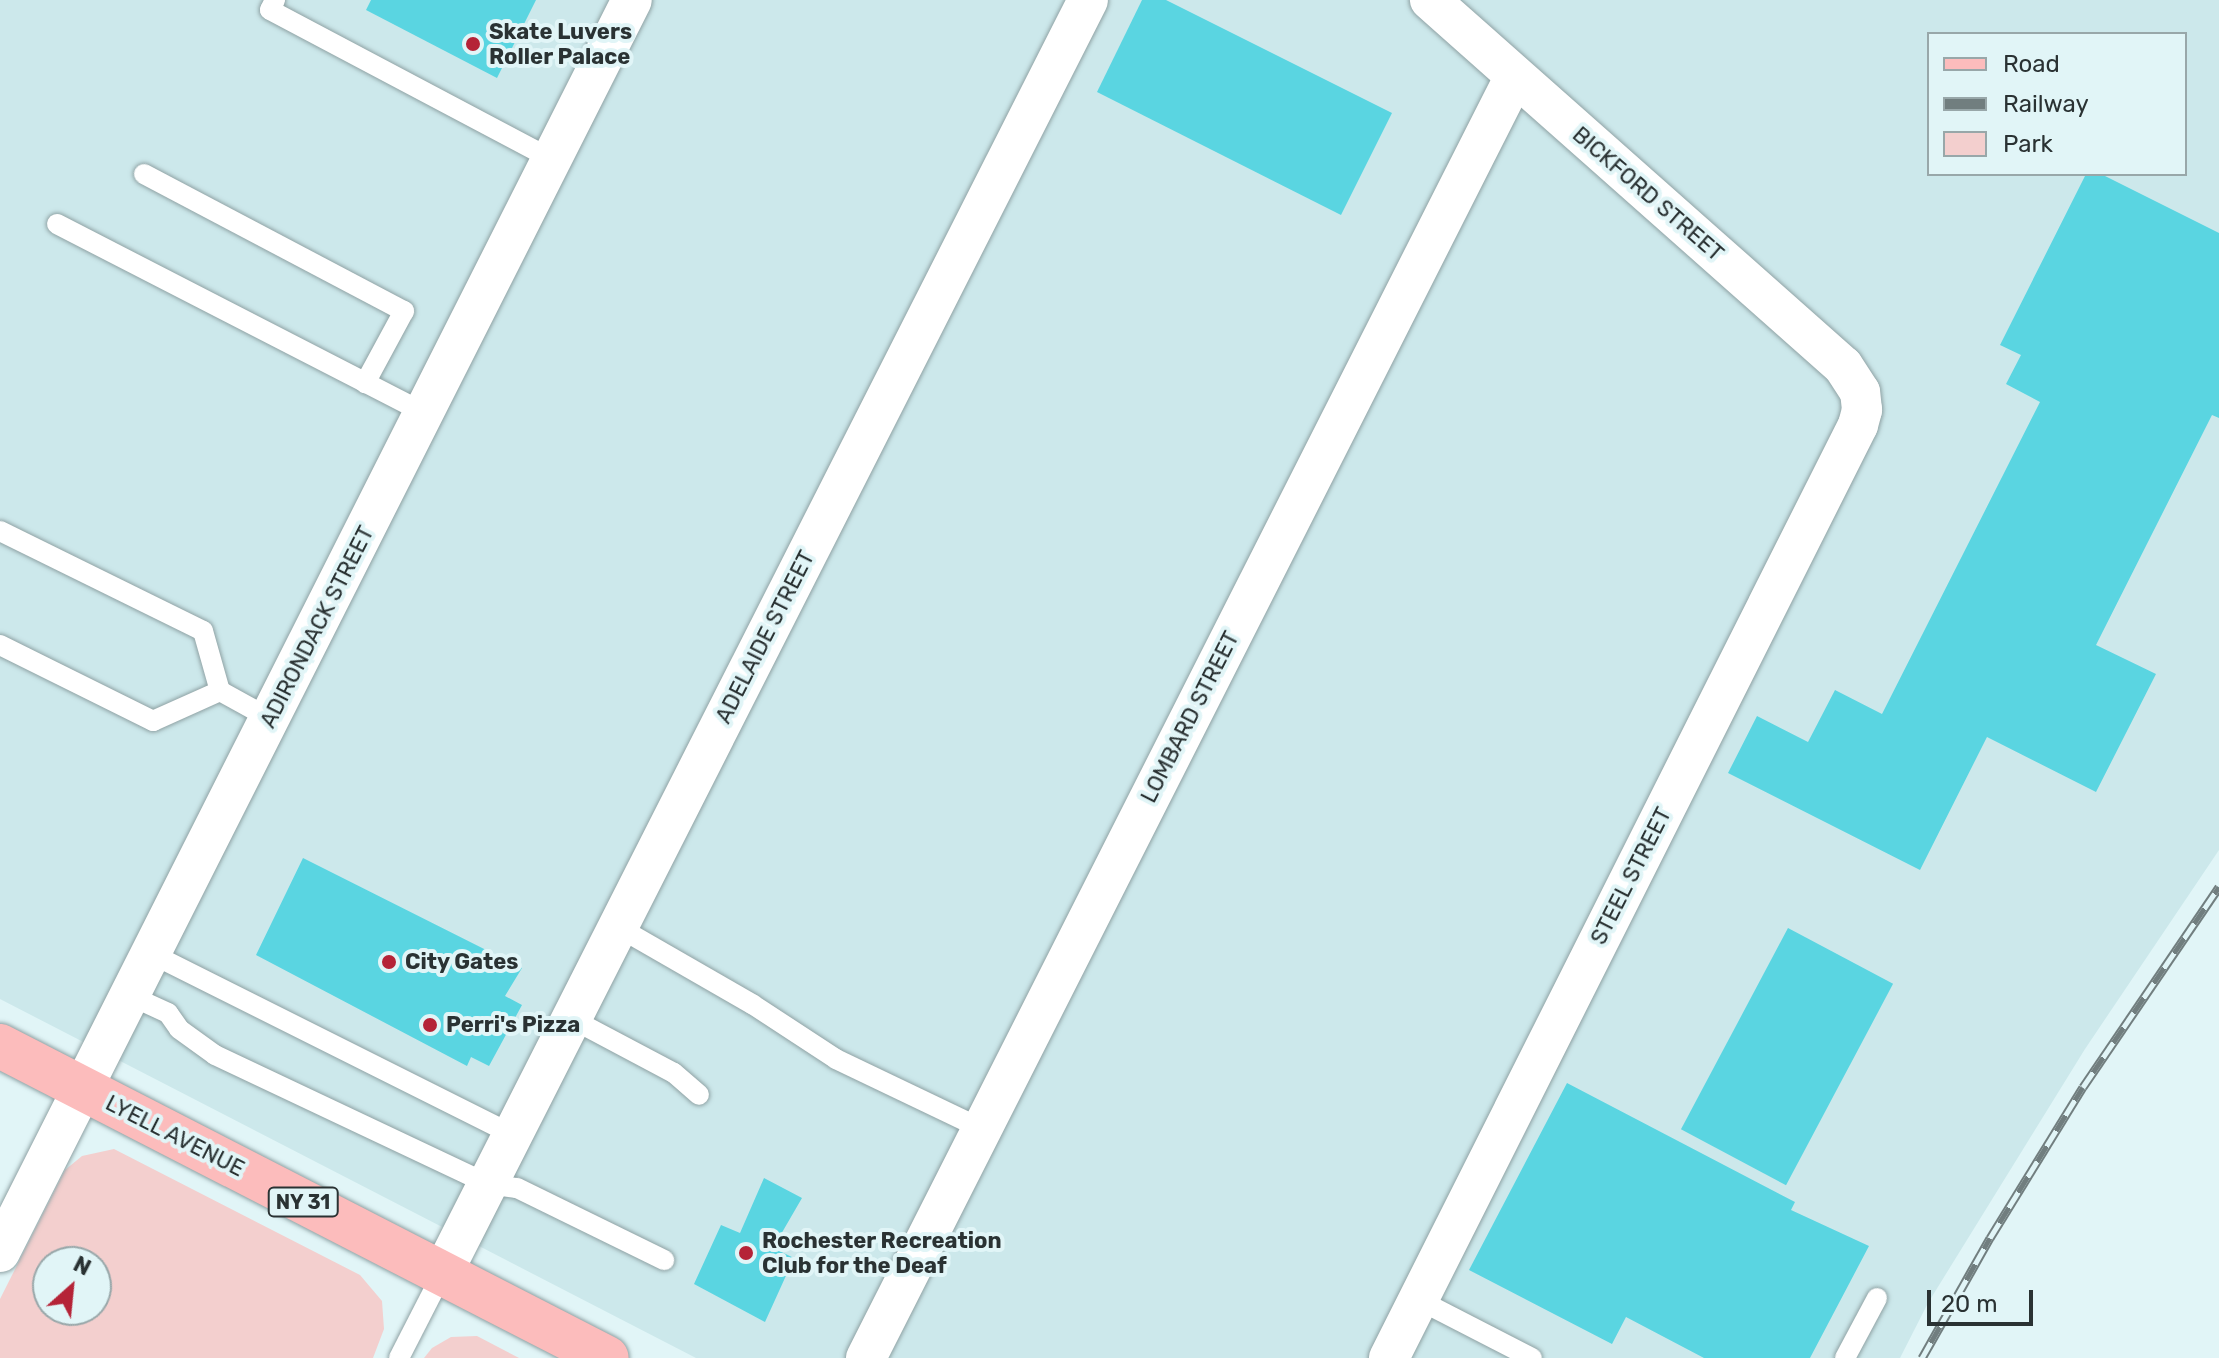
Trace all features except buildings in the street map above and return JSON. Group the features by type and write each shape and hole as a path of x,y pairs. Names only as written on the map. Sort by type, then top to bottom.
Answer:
{"main road":[{"name":"LYELL AVENUE","path":"0,1046 607,1358"}],"street":[{"name":"ADIRONDACK STREET","path":"0,1252 632,0"},
{"name":"ADELAIDE STREET","path":"442,1274 1088,0"},
{"name":"BICKFORD STREET","path":"1430,0 1843,366 1860,392"},
{"name":"LOMBARD STREET","path":"866,1358 1515,76"},
{"name":"STEEL STREET","path":"1389,1358 1858,425 1862,410 1860,392"}],"lane":[{"path":"275,0 270,10 552,159"},
{"path":"144,174 404,311 365,383"},
{"path":"57,224 424,413"},
{"path":"0,531 203,631 220,691 271,719"},
{"path":"0,645 153,721 220,691"},
{"path":"618,927 752,1004 836,1059 982,1129"},
{"path":"152,954 513,1135"},
{"path":"131,996 168,1013 179,1029 215,1055 488,1184 517,1188 664,1260"},
{"path":"572,1019 674,1073 699,1095"},
{"path":"399,1358 442,1274"},
{"path":"1845,1358 1877,1298"},
{"path":"1419,1300 1532,1358"}],"shaded area":[{"path":"0,0 2219,0 2219,850 2085,1049 1928,1303 1900,1358 696,1358 0,999"}],"green space":[{"path":"114,1149 360,1275 382,1301 384,1329 373,1358 0,1358 0,1299 65,1170 82,1156"},
{"path":"477,1336 519,1358 424,1358 432,1348 451,1337"}],"railway":[{"path":"1922,1358 1990,1238 2083,1087 2219,887"}],"place":[{"name":"Skate Luvers Roller Palace","path":"473,44"},
{"name":"City Gates","path":"389,962"},
{"name":"Perri's Pizza","path":"430,1025"},
{"name":"Rochester Recreation Club for the Deaf","path":"746,1253"}]}
